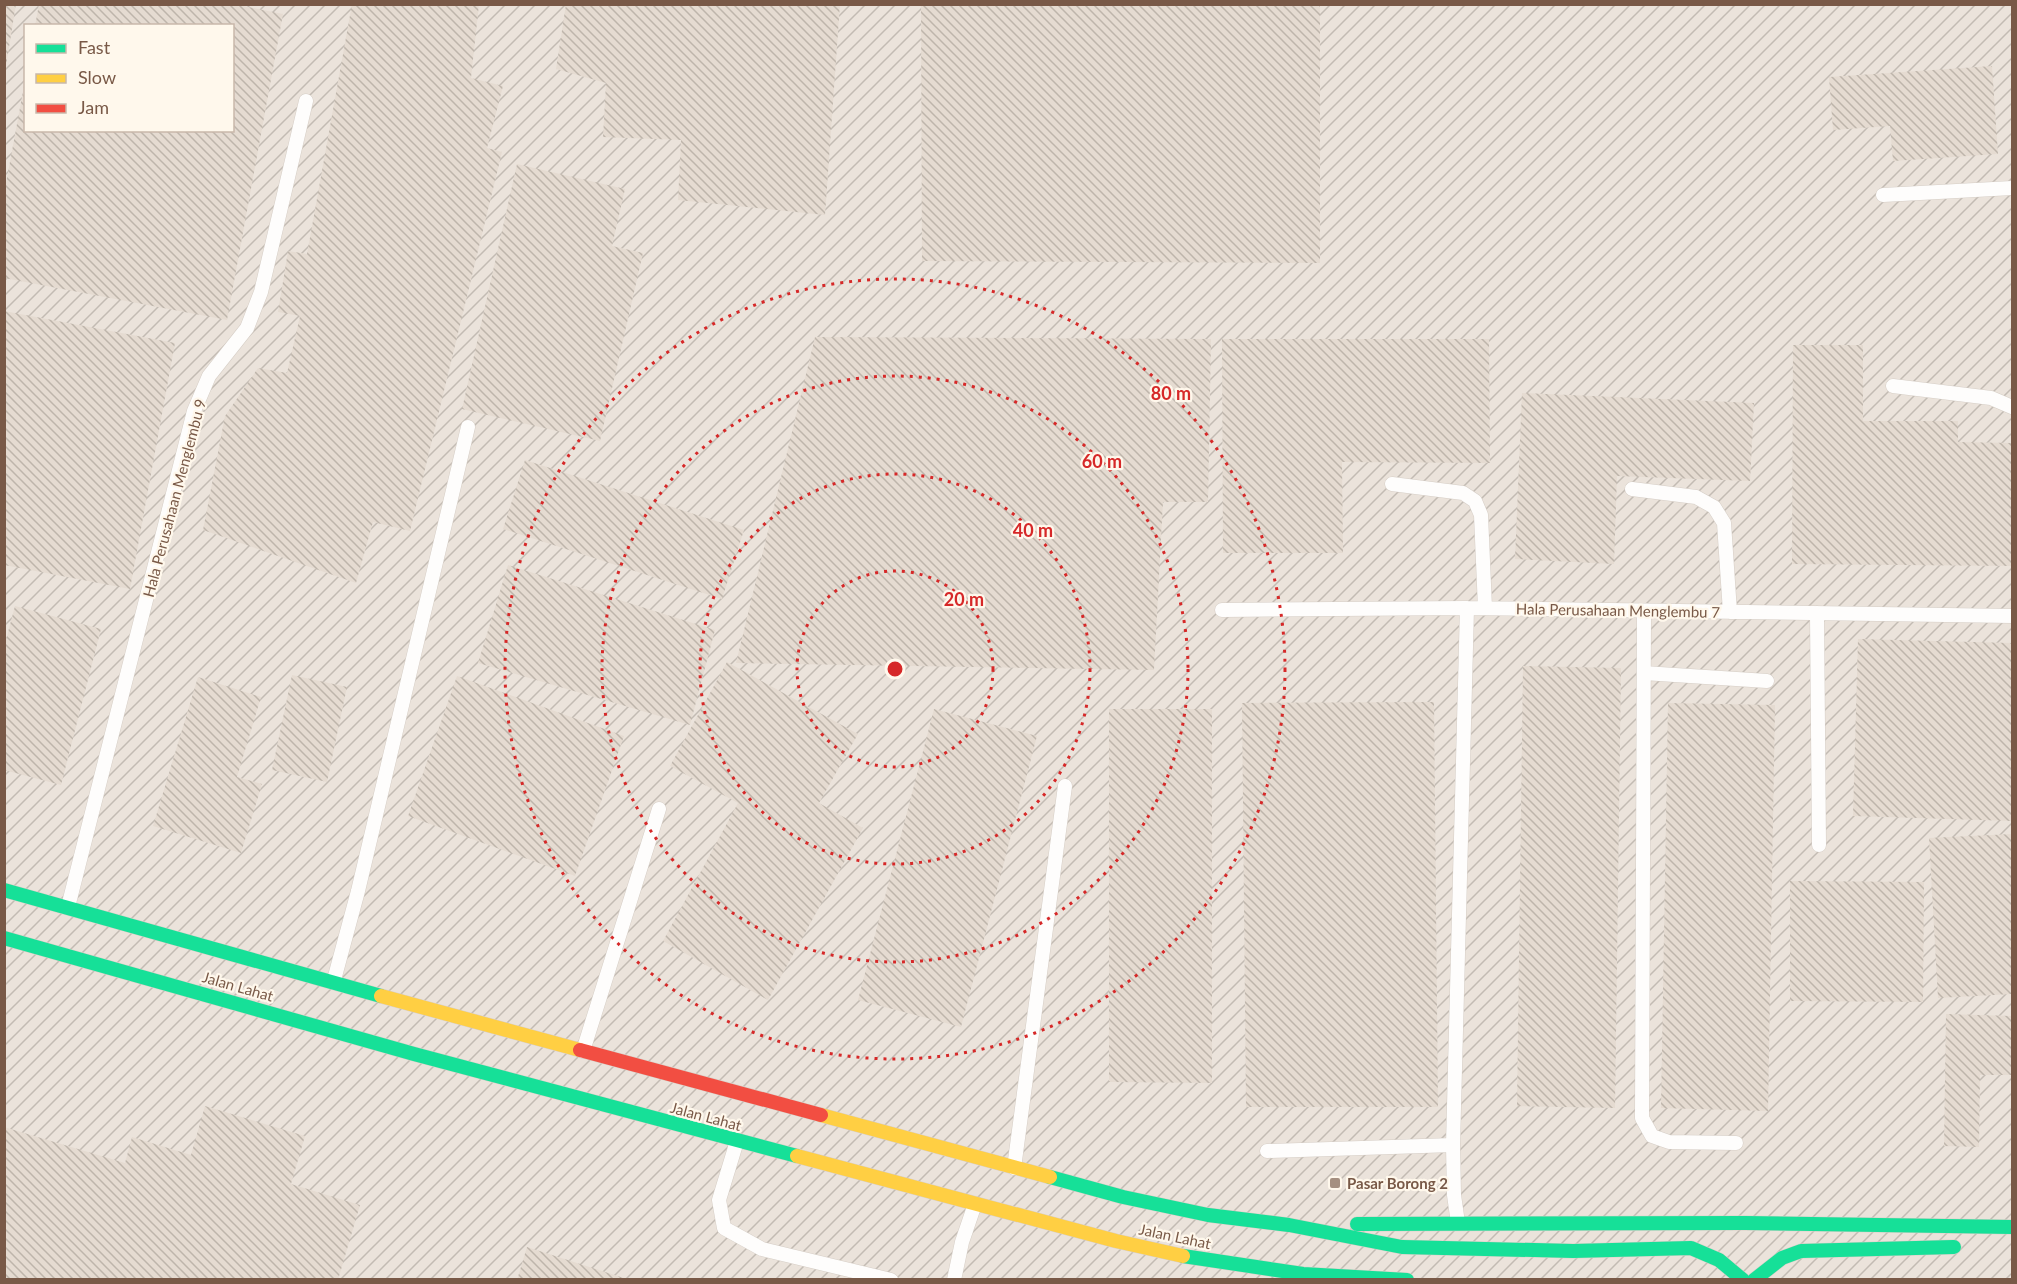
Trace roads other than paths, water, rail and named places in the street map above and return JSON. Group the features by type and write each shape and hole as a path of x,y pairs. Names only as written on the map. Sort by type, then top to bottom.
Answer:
{"main road":[{"path":"4,890 584,1051 1124,1197 1208,1215 1289,1225 1402,1248 1573,1251 1690,1248 1703,1251 1719,1259 1743,1280"},
{"name":"Jalan Lahat","path":"4,938 414,1054 1116,1241 1203,1260 1303,1274 1407,1280"},
{"path":"1289,1225 1745,1223 2013,1227"},
{"path":"1754,1280 1782,1258 1801,1251 1966,1247"},
{"path":"1303,1274 1330,1280"}],"lane":[{"name":"Hala Perusahaan Menglembu 9","path":"68,907 194,411 209,376 247,328 261,292 306,101"},
{"path":"1883,195 2013,188"},
{"path":"1893,386 1991,398 2013,407"},
{"path":"334,981 358,891 468,427"},
{"path":"1392,484 1463,493 1475,501 1481,515 1485,608"},
{"path":"1632,489 1696,497 1714,507 1724,523 1730,612"},
{"path":"1458,1223 1454,1195 1453,1145 1467,608"},
{"name":"Hala Perusahaan Menglembu 7","path":"1222,610 1485,608 2013,616"},
{"path":"1644,611 1642,1118 1652,1136 1669,1142 1736,1143"},
{"path":"1817,613 1819,844"},
{"path":"1644,673 1767,681"},
{"path":"1014,1168 1065,786"},
{"path":"584,1051 659,809"},
{"path":"737,1141 719,1200 724,1228 762,1249 891,1280"},
{"path":"1267,1151 1453,1145"},
{"path":"954,1280 962,1242 975,1204"}],"place":[{"name":"Pasar Borong 2","path":"1335,1183"}]}
